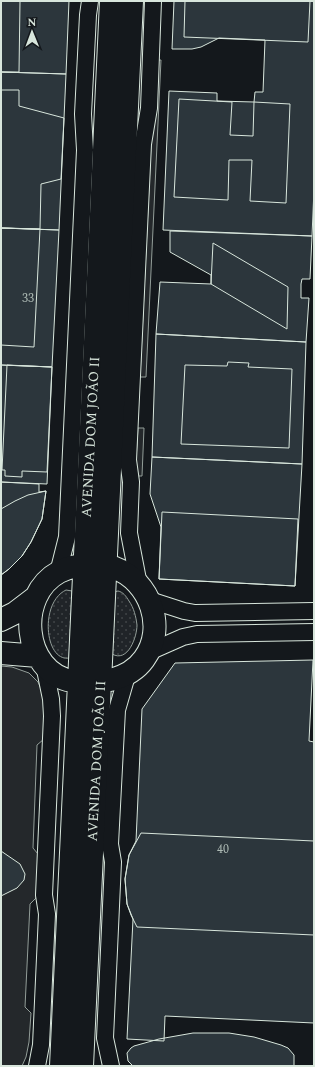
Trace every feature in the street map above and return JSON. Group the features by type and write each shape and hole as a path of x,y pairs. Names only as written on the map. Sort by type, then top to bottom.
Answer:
{"main road":[{"name":"AVENIDA DOM JOÃO II","path":"82,1066 86,990 89,682 121,4"},
{"name":"AVENIDA DOM JOÃO II","path":"95,565 109,483 116,113"},
{"path":"95,565 123,571 132,577 144,593 153,613 153,637 149,652 144,660 119,677 89,682 70,681 52,673 41,661 32,643 30,628 31,612 36,598 49,580 58,573 71,567 95,565"},
{"path":"1,620 15,614 36,598"},
{"path":"1,653 41,661"},
{"name":"AVENIDA DOM JOÃO II","path":"61,1066 75,761 89,682"}],"street":[{"name":"AVENIDA DOM JOÃO II","path":"58,573 67,537 86,150 83,114 90,1"},
{"path":"153,1 149,108 143,144 128,460 131,482 129,533 144,593 184,611 195,613 314,611"},
{"name":"AVENIDA DOM JOÃO II","path":"86,150 116,113"},
{"path":"116,113 143,144"},
{"name":"AVENIDA DOM JOÃO II","path":"109,483 128,460"},
{"path":"149,652 183,637 197,634 314,632"},
{"path":"37,1066 40,1044 47,914 44,895 52,716 51,699 41,661"},
{"name":"AVENIDA DOM JOÃO II","path":"111,1066 105,1038 114,862 110,844 117,710 128,672"},
{"name":"AVENIDA DOM JOÃO II","path":"49,782 75,761"},
{"path":"86,990 109,967"}],"shaded area":[{"path":"155,60 161,60 146,377 140,377"},
{"path":"138,428 144,428 142,476 135,476"},
{"path":"66,590 72,591 69,658 61,657 55,651 50,642 48,630 52,607 57,597"},
{"path":"118,591 127,597 131,604 137,630 133,642 127,652 118,656 112,654 114,592"},
{"path":"1,666 12,667 29,673 38,682 45,698 44,739 37,745 33,848 38,854 36,898 30,904 25,1007 31,1013 29,1042 26,1057 22,1066 1,1066"}],"building":[{"path":"1,1 20,1 19,72 1,72"},
{"path":"1,1 69,1 66,74 1,72"},
{"path":"174,1 314,1 314,189 312,236 163,230 169,91 217,93 217,101 254,102 255,92 263,92 265,40 219,38 201,47 192,49 172,49"},
{"path":"185,1 310,1 308,42 184,37"},
{"path":"1,72 66,74 59,230 1,228"},
{"path":"1,90 19,90 19,106 64,118 61,179 41,184 40,229 1,228"},
{"path":"179,99 232,102 230,135 253,136 254,102 290,104 286,203 250,201 252,160 229,160 228,200 174,197"},
{"path":"1,228 40,229 34,347 1,345"},
{"path":"1,228 59,230 52,367 1,365"},
{"path":"170,231 312,236 310,279 302,279 301,284 301,298 309,298 306,342 156,334 160,282 211,284 211,275 170,252"},
{"path":"213,243 288,287 287,329 211,284"},
{"path":"156,334 306,342 302,464 152,457"},
{"path":"228,362 249,363 248,367 292,369 289,448 181,444 185,365 227,366"},
{"path":"1,365 52,367 47,484 1,482"},
{"path":"7,365 52,367 47,472 22,471 22,477 5,476 5,470 2,470"},
{"path":"152,457 302,464 295,586 159,579 161,527 150,494"},
{"path":"1,482 39,484 39,492 46,491 42,519 31,542 22,556 1,575"},
{"path":"46,491 42,519 31,542 22,556 1,575 1,509 28,495"},
{"path":"162,512 298,519 295,586 159,579"},
{"path":"313,660 309,741 314,742 314,1023 165,1016 164,1041 127,1039 133,919 127,904 125,879 129,855 136,841 142,709 175,663"},
{"path":"141,833 314,841 314,935 137,927 127,904 125,879 129,855"},
{"path":"1,851 20,864 25,874 24,880 17,888 1,896"},
{"path":"193,1033 229,1033 254,1037 281,1045 288,1048 294,1055 294,1066 133,1066 128,1061 127,1053 134,1046 159,1039"}]}
